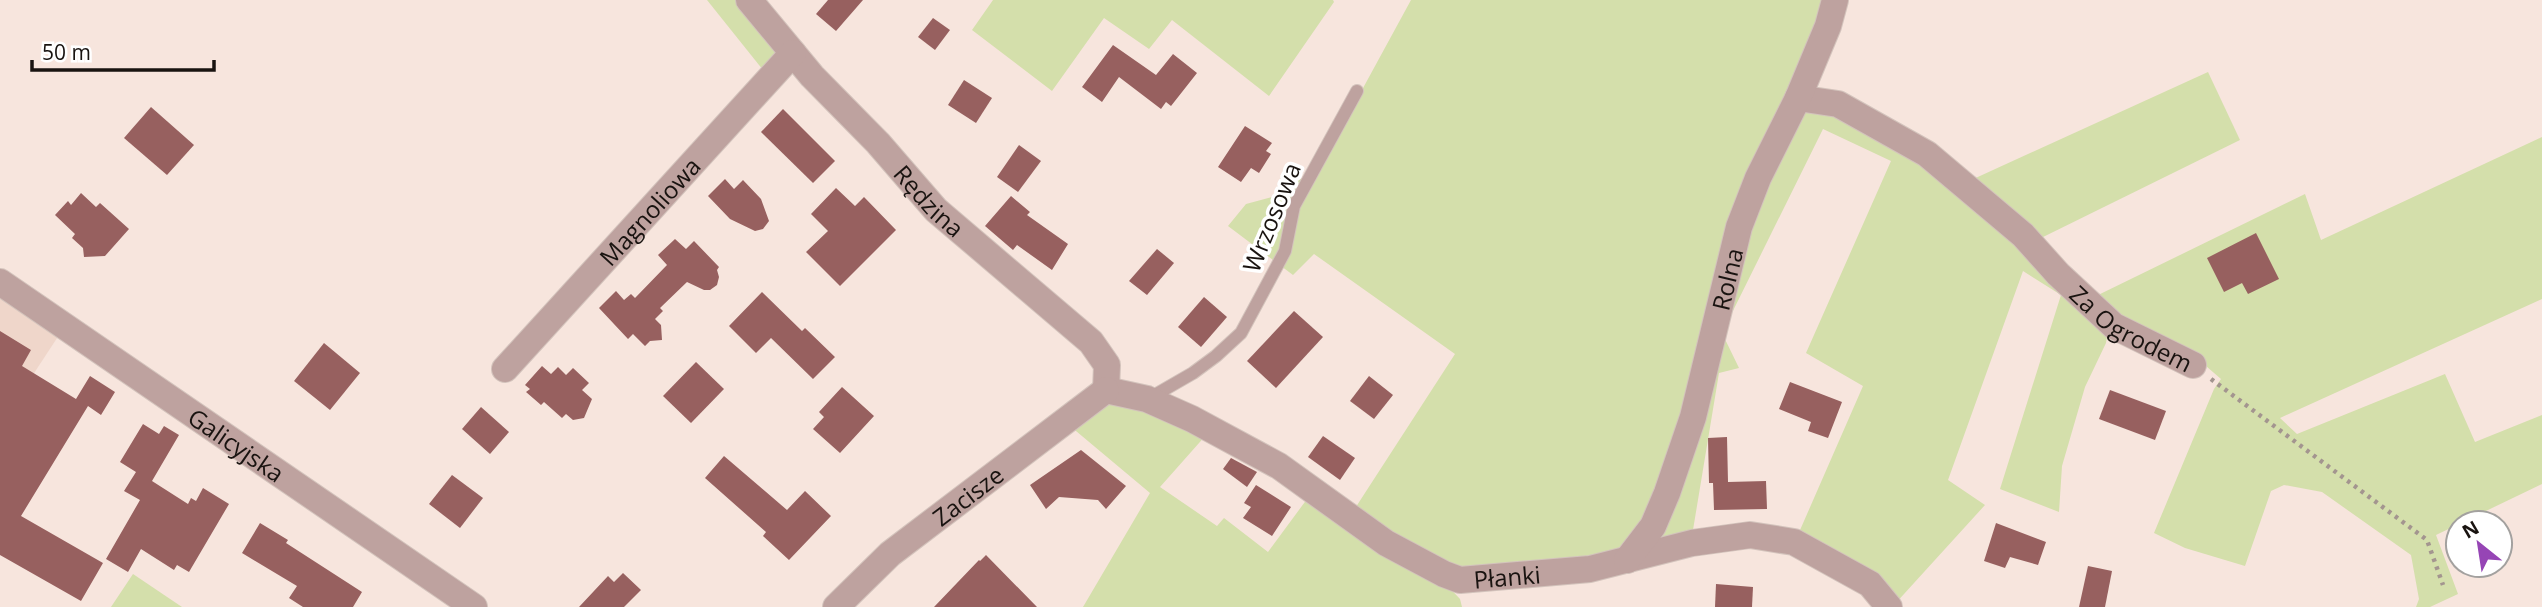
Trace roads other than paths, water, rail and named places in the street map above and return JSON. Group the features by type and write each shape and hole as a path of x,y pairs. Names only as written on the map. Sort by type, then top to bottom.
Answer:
{"street":[{"name":"Rędzina","path":"749,0 793,53 936,209 1091,342 1107,365 1106,390"},
{"name":"Rolna","path":"1627,561 1653,526 1667,493 1693,417 1739,228 1758,178 1798,97 1828,26 1835,0"},
{"name":"Magnoliowa","path":"505,369 793,53"},
{"name":"Za Ogrodem","path":"1798,97 1838,104 1927,154 2023,235 2058,274 2114,326 2193,365"},
{"name":"Galicyjska","path":"0,282 474,607"},
{"name":"Płanki","path":"1106,390 1147,400 1192,419 1279,466 1386,543 1460,580 1590,569 1692,543 1750,535 1794,542 1870,584 1889,607"},
{"name":"Zacisze","path":"836,607 890,554 1106,390"}],"lane":[{"name":"Wrzosowa","path":"1147,400 1193,373 1241,333 1285,251 1294,206 1357,91"}]}
